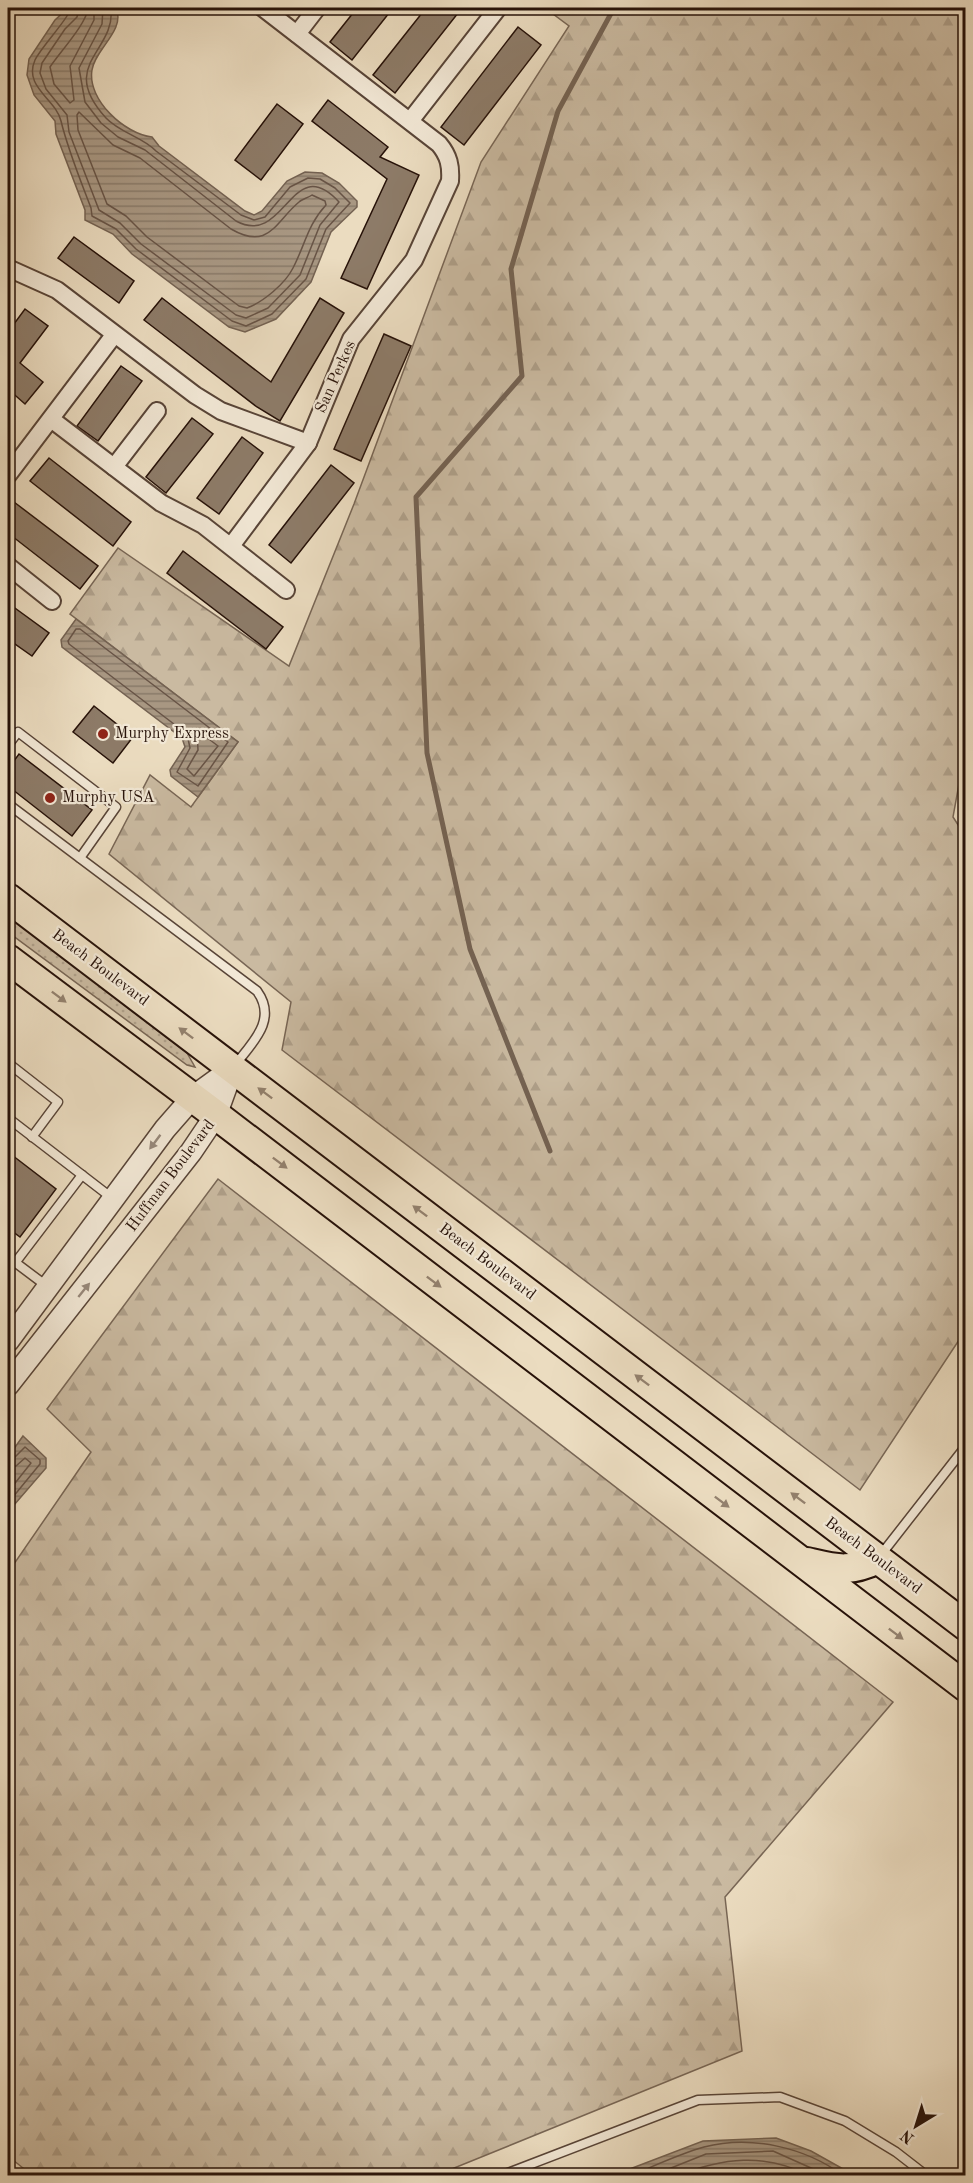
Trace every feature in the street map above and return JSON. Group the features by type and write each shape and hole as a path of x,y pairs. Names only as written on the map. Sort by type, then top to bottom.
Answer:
{"highway":[{"name":"Beach Boulevard","path":"8,898 966,1626"},
{"path":"8,958 966,1687"},
{"path":"799,1561 842,1570 860,1568 878,1559"},
{"path":"871,1615 867,1594 869,1578 878,1559"}],"street":[{"name":"San Perkes","path":"231,546 308,443 351,339 414,260 450,181 448,155 440,144 263,8"},
{"path":"297,34 317,8"},
{"path":"410,121 498,8"},
{"path":"8,271 57,290 114,335 222,411 308,443"},
{"path":"10,471 114,335"},
{"path":"114,467 157,411"},
{"path":"51,419 161,503 202,525 231,546 286,590"},
{"path":"8,566 52,601"},
{"name":"Huffman Boulevard","path":"8,1341 165,1129 193,1097 232,1068"},
{"name":"Huffman Boulevard","path":"12,1379 140,1220 216,1115 232,1068"},
{"path":"12,1379 22,1351 58,1302 57,1295 48,1287"}],"lane":[{"path":"8,745 18,732 116,807 80,858"},
{"path":"8,804 257,991 263,999 264,1028 232,1068"},
{"path":"8,1063 58,1102 32,1137"},
{"path":"8,1118 112,1199"},
{"path":"48,1287 11,1260 82,1175"},
{"path":"878,1559 966,1446"},
{"path":"500,2175 698,2100 780,2097 845,2121 896,2152 927,2175"}],"green space":[{"path":"545,8 965,8 966,745 953,817 966,837 965,1331 860,1490 282,1050 291,1002 109,854 150,775 191,807 238,742 70,614 118,548 289,666 354,504 481,162 569,26"},
{"path":"8,916 187,1053 195,1067 187,1065 8,932"},
{"path":"218,1179 893,1702 725,1897 742,2051 437,2175 33,2176 8,2156 8,1559 14,1564 91,1452 47,1409"}],"water":[{"path":"68,8 116,8 118,16 114,32 98,55 92,70 95,93 110,114 131,129 152,137 159,146 245,211 254,215 262,211 287,181 305,172 322,173 339,183 357,201 357,207 331,232 311,282 276,319 245,332 229,327 132,254 113,234 85,220 85,210 56,134 55,121 34,95 27,75 29,59 55,20"},
{"path":"76,619 238,742 198,797 171,776 170,770 185,747 182,738 62,647 61,640"},
{"path":"23,1436 46,1458 46,1468 8,1512 8,1457"},
{"path":"776,2138 811,2151 854,2175 614,2175 703,2141"}],"building":[{"path":"357,8 393,8 352,60 330,42"},
{"path":"426,8 462,8 395,93 373,75"},
{"path":"518,27 541,45 464,145 441,127"},
{"path":"328,100 388,147 380,157 419,175 367,289 341,278 387,179 312,121"},
{"path":"277,104 303,124 261,180 235,160"},
{"path":"74,237 134,281 119,303 58,258"},
{"path":"162,298 271,382 320,298 344,313 280,421 257,407 144,320"},
{"path":"25,309 48,326 20,363 43,382 25,404 8,389 8,332"},
{"path":"384,334 411,346 361,461 334,449"},
{"path":"121,366 142,381 98,441 77,426"},
{"path":"192,418 213,434 166,493 146,477"},
{"path":"242,437 263,453 219,514 197,498"},
{"path":"49,458 131,522 113,546 30,481"},
{"path":"331,465 354,483 291,563 269,545"},
{"path":"14,502 98,566 80,589 8,533 8,511"},
{"path":"183,551 283,627 266,649 167,573"},
{"path":"8,603 49,633 32,656 8,639"},
{"name":"Murphy Express","path":"94,706 133,737 113,763 73,732"},
{"name":"Murphy USA","path":"19,754 92,810 72,836 8,786 8,769"},
{"path":"8,1152 56,1189 20,1237 8,1228"}],"waterway":[{"path":"550,1151 470,949 427,753 416,497 522,376 511,269 558,111 614,8"}],"place":[{"name":"Murphy Express","path":"103,734"},
{"name":"Murphy USA","path":"50,798"}]}
